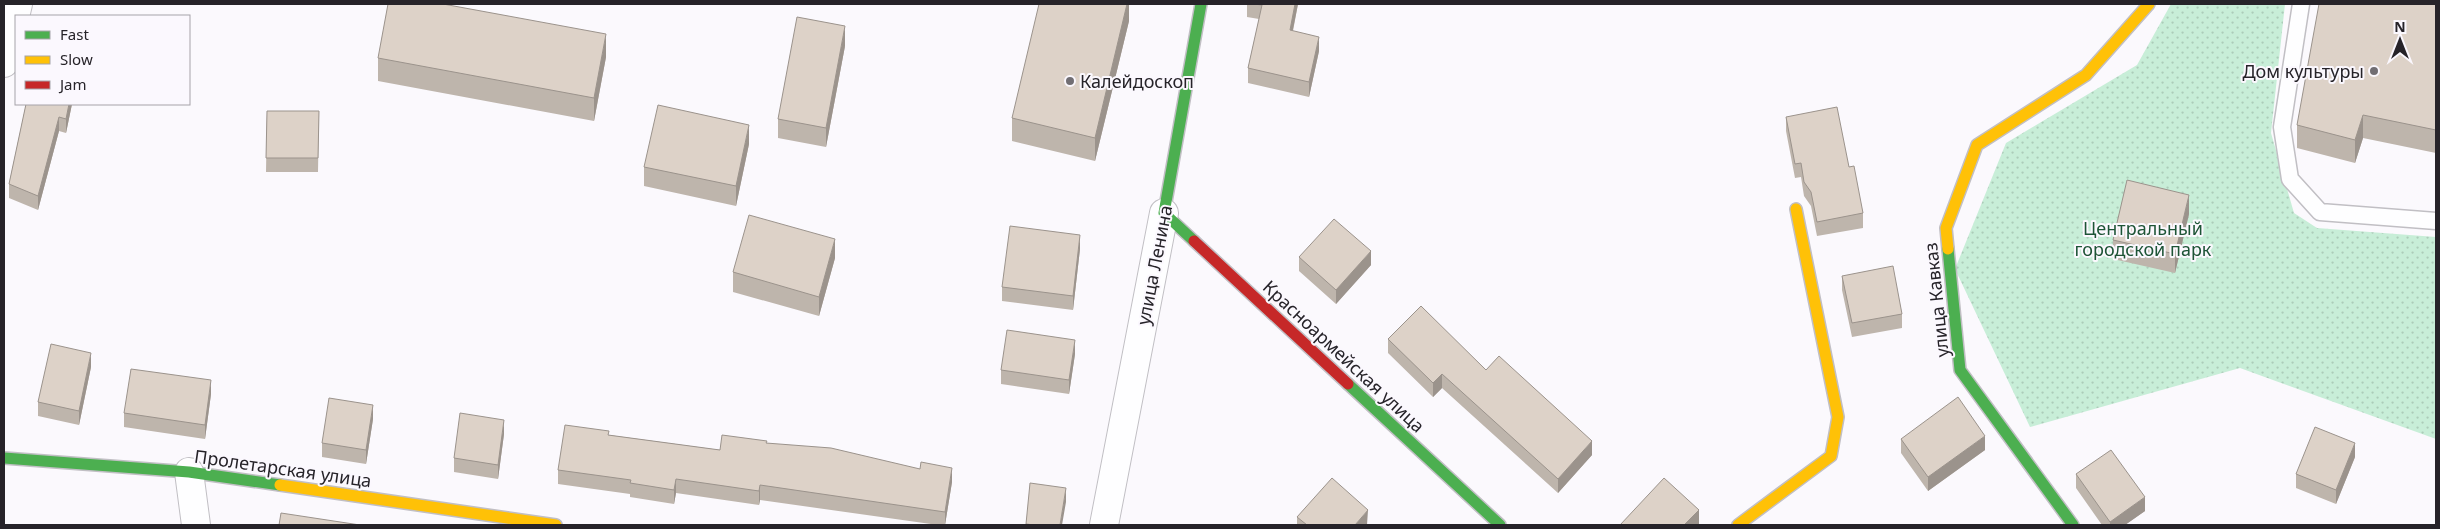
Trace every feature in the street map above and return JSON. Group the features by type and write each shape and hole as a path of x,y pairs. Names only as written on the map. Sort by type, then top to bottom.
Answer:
{"street":[{"name":"улица Ленина","path":"1104,525 1164,213 1201,4"},
{"name":"улица Кавказ","path":"2073,525 1960,370 1946,228 1977,145 2086,75 2149,4"},
{"path":"4,63 15,17"},
{"path":"1738,525 1831,456 1838,417 1796,209"},
{"name":"Красноармейская улица","path":"1164,213 1500,525"},
{"name":"Пролетарская улица","path":"4,458 189,472 556,525"},
{"path":"189,472 196,525"}],"lane":[{"path":"2301,4 2282,127 2290,179 2320,212 2436,221"}],"green space":[{"name":"Центральный городской парк","path":"2171,4 2285,4 2271,133 2294,213 2317,228 2436,237 2436,439 2240,368 2030,427 1955,269 2006,143 2137,65"}],"building":[{"path":"388,4 443,4 606,34 594,98 378,58"},
{"name":"Калейдоскоп","path":"1039,4 1127,4 1095,138 1012,118"},
{"path":"1254,4 1295,4 1290,30 1319,37 1309,82 1248,68 1262,5"},
{"name":"Дом культуры","path":"2319,4 2436,4 2436,130 2363,115 2355,140 2297,125"},
{"path":"797,17 845,26 826,128 778,119"},
{"path":"26,105 69,105 66,119 59,117 38,196 9,184"},
{"path":"658,105 749,125 736,186 644,167"},
{"path":"1837,107 1849,167 1854,166 1863,213 1817,222 1811,192 1804,182 1801,163 1795,164 1786,117"},
{"path":"267,111 319,111 318,158 266,158"},
{"path":"2127,180 2189,195 2175,254 2113,240"},
{"path":"749,215 835,239 819,297 733,272"},
{"path":"1334,219 1371,251 1336,290 1299,257"},
{"path":"1010,226 1080,235 1073,296 1002,287"},
{"path":"1893,266 1902,314 1852,323 1842,276"},
{"path":"1421,306 1486,370 1499,356 1592,441 1558,479 1442,374 1433,383 1388,339"},
{"path":"1007,330 1075,340 1069,380 1001,370"},
{"path":"51,344 91,353 79,411 38,402"},
{"path":"131,369 211,380 205,425 124,413"},
{"path":"1958,397 1985,436 1928,477 1901,439"},
{"path":"329,398 373,405 366,450 322,443"},
{"path":"460,413 504,420 498,465 454,458"},
{"path":"565,425 609,431 608,435 720,450 722,435 767,441 766,443 831,448 920,469 921,462 952,468 945,512 760,485 759,491 676,479 674,490 630,483 631,480 558,470"},
{"path":"2315,427 2355,443 2336,490 2296,474"},
{"path":"2111,450 2145,497 2110,522 2076,474"},
{"path":"1332,478 1368,510 1355,525 1307,525 1297,517"},
{"path":"1664,478 1699,510 1684,525 1620,525"},
{"path":"1030,483 1066,488 1060,525 1026,524"},
{"path":"281,513 360,525 279,525"}],"traffic: fast":[{"path":"1194,241 1164,213 1201,4"},
{"path":"1948,249 1960,370 2073,525"},
{"path":"1348,384 1500,525"},
{"path":"4,458 189,472 280,485"}],"traffic: slow":[{"path":"1948,249 1946,228 1977,145 2086,75 2149,4"},
{"path":"1738,525 1831,456 1838,417 1796,209"},
{"path":"280,485 556,525"}],"traffic: jam":[{"path":"1194,241 1348,384"}],"place":[{"name":"Дом культуры","path":"2374,71"},
{"name":"Калейдоскоп","path":"1070,81"}]}
